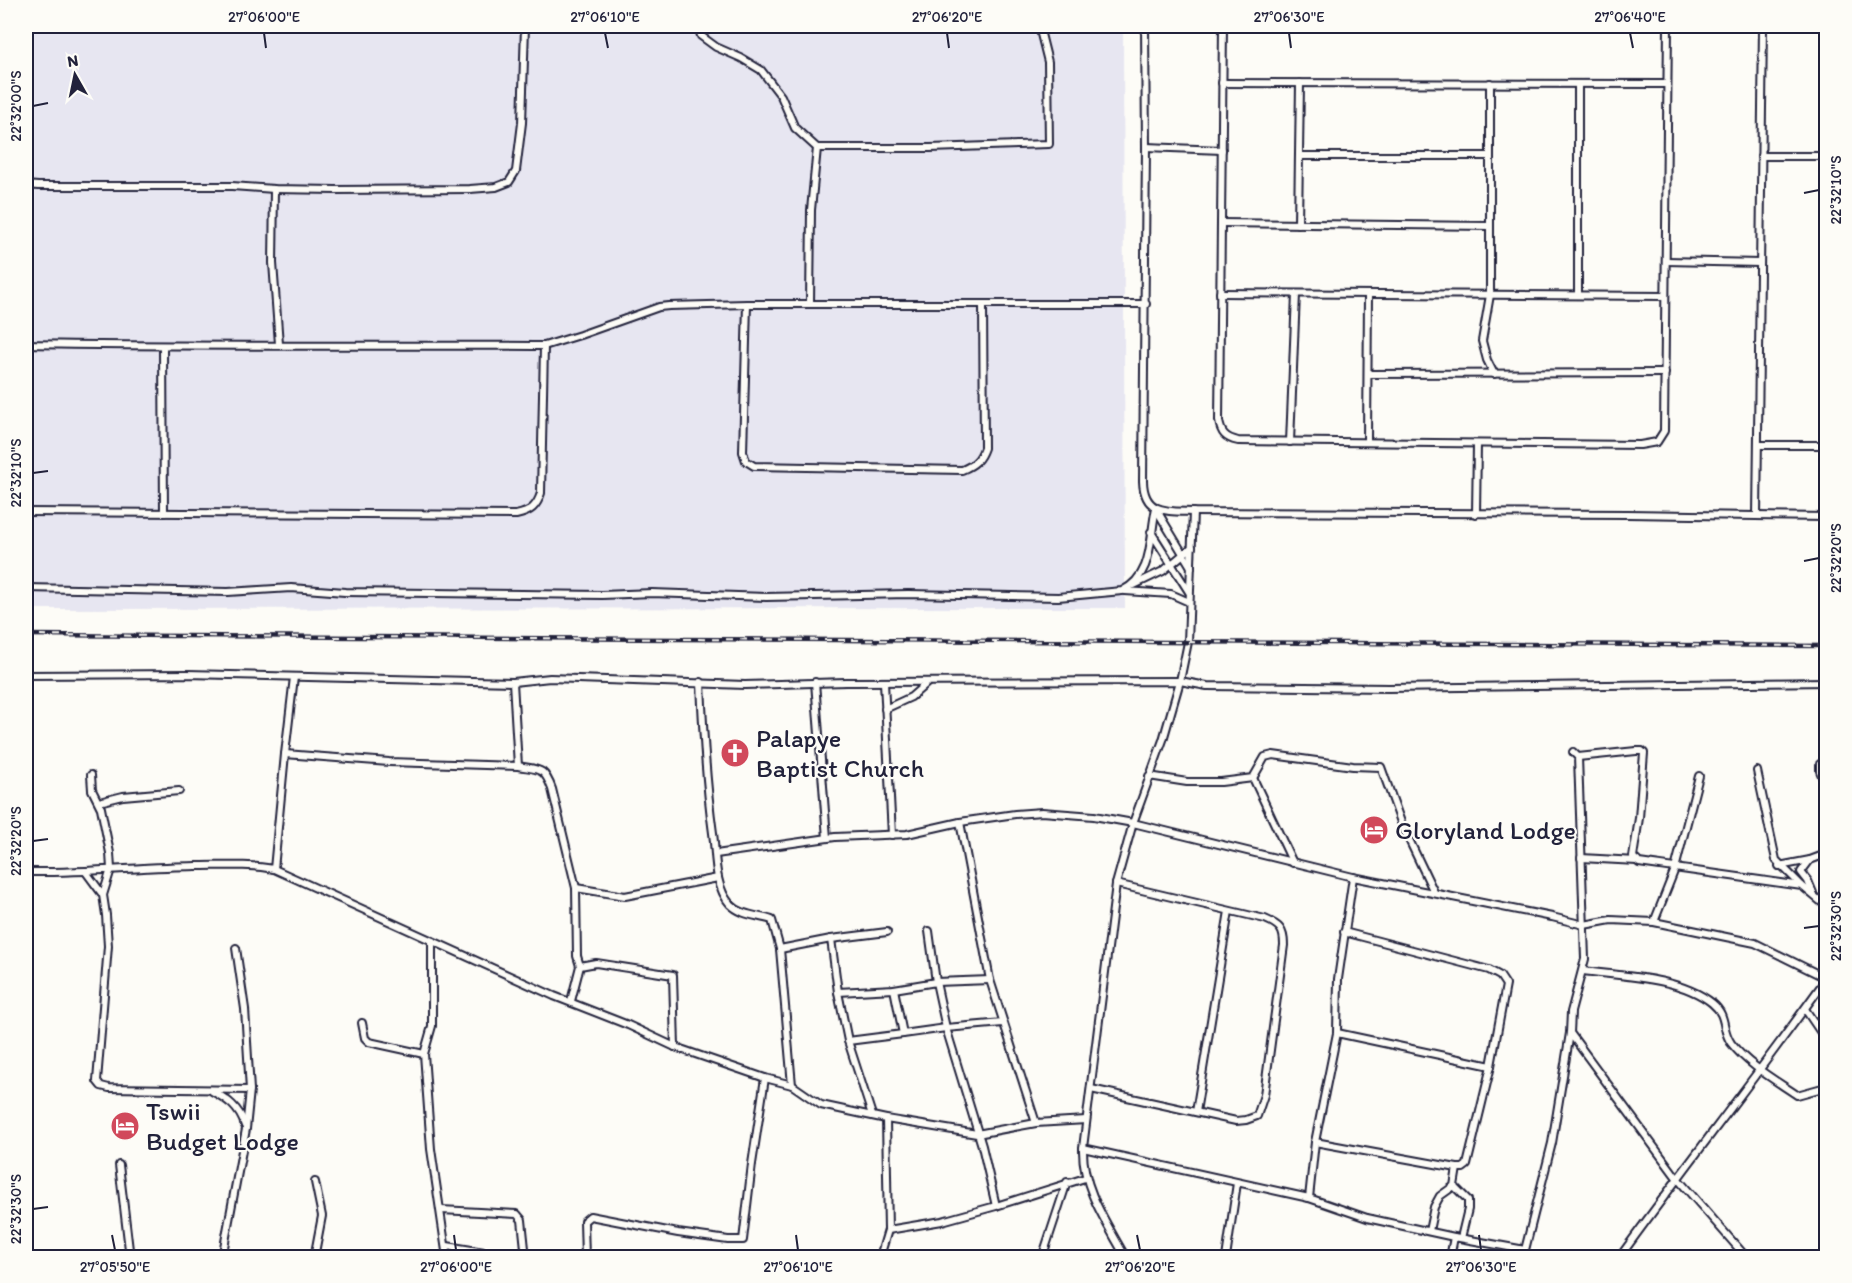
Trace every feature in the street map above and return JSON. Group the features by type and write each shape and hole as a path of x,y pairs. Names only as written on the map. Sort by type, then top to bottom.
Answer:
{"street":[{"path":"26,185 232,186 273,189 496,187 509,182 516,171 522,123 525,26"},
{"path":"698,26 700,36 716,47 761,70 781,96 795,128 817,148 930,148 1049,144 1048,62 1039,26"},
{"path":"1145,26 1144,491 1191,567"},
{"path":"1223,26 1219,421 1221,429 1228,439 1238,441 1477,444 1652,444 1660,439 1664,431 1668,26"},
{"path":"1757,516 1762,26"},
{"path":"1222,83 1667,84"},
{"path":"1298,224 1300,83"},
{"path":"1490,84 1490,295 1482,340 1487,360 1494,374"},
{"path":"1578,84 1578,295"},
{"path":"1146,147 1222,150"},
{"path":"810,304 810,210 817,148"},
{"path":"1299,156 1489,156"},
{"path":"1761,156 1827,156"},
{"path":"273,189 273,263 279,345"},
{"path":"1221,223 1490,226"},
{"path":"1666,261 1760,263"},
{"path":"1220,293 1665,296"},
{"path":"1290,442 1296,294"},
{"path":"1367,442 1368,294"},
{"path":"26,344 163,347 544,346 659,307 747,304 1146,304"},
{"path":"747,304 743,452 746,461 754,466 962,470 974,465 984,448 983,305"},
{"path":"26,512 516,515 528,512 538,503 541,492 544,346"},
{"path":"163,347 164,513"},
{"path":"1368,374 1665,373"},
{"path":"1476,514 1477,444"},
{"path":"1758,445 1827,446"},
{"path":"1156,508 1165,511 1193,512 1827,517"},
{"path":"1131,587 1141,577 1149,555 1156,508"},
{"path":"1126,1257 1085,1178 1082,1164 1083,1148 1116,884 1133,823 1163,740 1188,642 1193,512"},
{"path":"1151,532 1190,592"},
{"path":"1122,591 1155,576 1192,548"},
{"path":"26,588 228,592 291,588 345,592 602,595 652,593 766,597 908,594 1058,597 1122,591 1172,594 1189,602"},
{"path":"27,676 187,674 513,682 550,678 746,685 815,682 1179,681 1207,686 1389,687 1827,682"},
{"path":"274,869 294,677"},
{"path":"513,682 518,766"},
{"path":"700,682 705,764 718,878 728,902 741,913 772,920 780,948 792,1085"},
{"path":"815,682 827,838"},
{"path":"884,682 892,835"},
{"path":"885,709 911,697 928,682"},
{"path":"1083,1148 1309,1198 1367,1218 1525,1250 1552,1143 1570,1033 1571,1012 1583,971 1584,925 1575,755 1636,751 1644,753 1639,818 1633,856 1636,861"},
{"path":"285,754 389,762 518,766 547,774 576,888 577,956 580,966 572,1002"},
{"path":"1253,778 1265,757 1273,755 1353,766 1381,767 1402,825 1434,892"},
{"path":"1827,761 1820,764 1820,771 1827,786"},
{"path":"1757,771 1767,826 1779,866 1827,906"},
{"path":"91,775 92,790 99,802 110,853 111,869 103,895 108,946 97,1081 101,1086 109,1089 250,1090"},
{"path":"1149,776 1187,782 1221,782 1253,778"},
{"path":"1654,922 1675,869 1699,776"},
{"path":"1253,778 1293,862"},
{"path":"99,802 123,796 179,790"},
{"path":"716,854 827,838 907,834 960,822 1015,814 1042,812 1094,816 1133,823 1353,877 1584,925 1611,920 1654,922 1755,944 1827,978 1761,1071 1677,1178 1619,1257"},
{"path":"960,822 990,980 1036,1123"},
{"path":"1779,866 1827,854"},
{"path":"1581,858 1636,861 1675,869 1802,886"},
{"path":"1810,860 1801,872 1809,881 1815,897"},
{"path":"26,872 245,866 274,869 675,1047 792,1085 821,1105 886,1119 977,1134 1036,1123 1086,1120"},
{"path":"86,872 103,895"},
{"path":"1309,1198 1315,1142 1337,1033 1338,979 1353,877"},
{"path":"576,888 625,896 718,878"},
{"path":"1091,1089 1236,1121 1257,1116 1264,1095 1284,945 1284,933 1278,924 1265,919 1116,884"},
{"path":"1196,1112 1229,910"},
{"path":"929,931 936,982 946,1028 982,1146 996,1206"},
{"path":"780,948 887,932"},
{"path":"1315,1142 1463,1168 1469,1160 1491,1066 1506,986 1500,976 1489,970 1344,932"},
{"path":"831,939 838,993 848,1041 872,1115"},
{"path":"432,941 432,1026 424,1054 431,1149 447,1257"},
{"path":"222,1257 246,1129 250,1090 244,1009 236,948"},
{"path":"580,966 596,963 673,975 675,1047"},
{"path":"1583,971 1681,986 1711,1002 1723,1014 1726,1033 1731,1043 1761,1071 1797,1095 1827,1087"},
{"path":"838,993 894,989 936,982 990,980"},
{"path":"894,989 903,1034"},
{"path":"1804,1009 1827,1040"},
{"path":"362,1023 365,1038 369,1042 424,1054"},
{"path":"848,1041 1003,1023"},
{"path":"1337,1033 1491,1066"},
{"path":"1570,1033 1677,1178 1747,1257"},
{"path":"585,1257 584,1221 590,1216 688,1234 743,1240 765,1078"},
{"path":"210,1089 233,1105 243,1118 246,1129"},
{"path":"882,1257 888,1230 886,1119"},
{"path":"119,1165 130,1257"},
{"path":"1428,1231 1434,1207 1440,1196 1454,1186 1457,1168"},
{"path":"888,1230 942,1221 1085,1178"},
{"path":"314,1257 322,1216 315,1182"},
{"path":"1042,1257 1067,1182"},
{"path":"1226,1257 1237,1183"},
{"path":"1450,1257 1468,1209 1468,1200 1454,1186"},
{"path":"441,1210 517,1214 522,1220 524,1257 447,1246"},
{"path":"26,1248 28,1257"}],"shaded area":[{"path":"26,26 1123,26 1125,608 26,609"}],"railway":[{"path":"26,635 1826,646"}],"place":[{"name":"Palapye Baptist Church","path":"735,753"},
{"name":"Gloryland Lodge","path":"1374,830"},
{"name":"Tswii Budget Lodge","path":"125,1126"}]}
